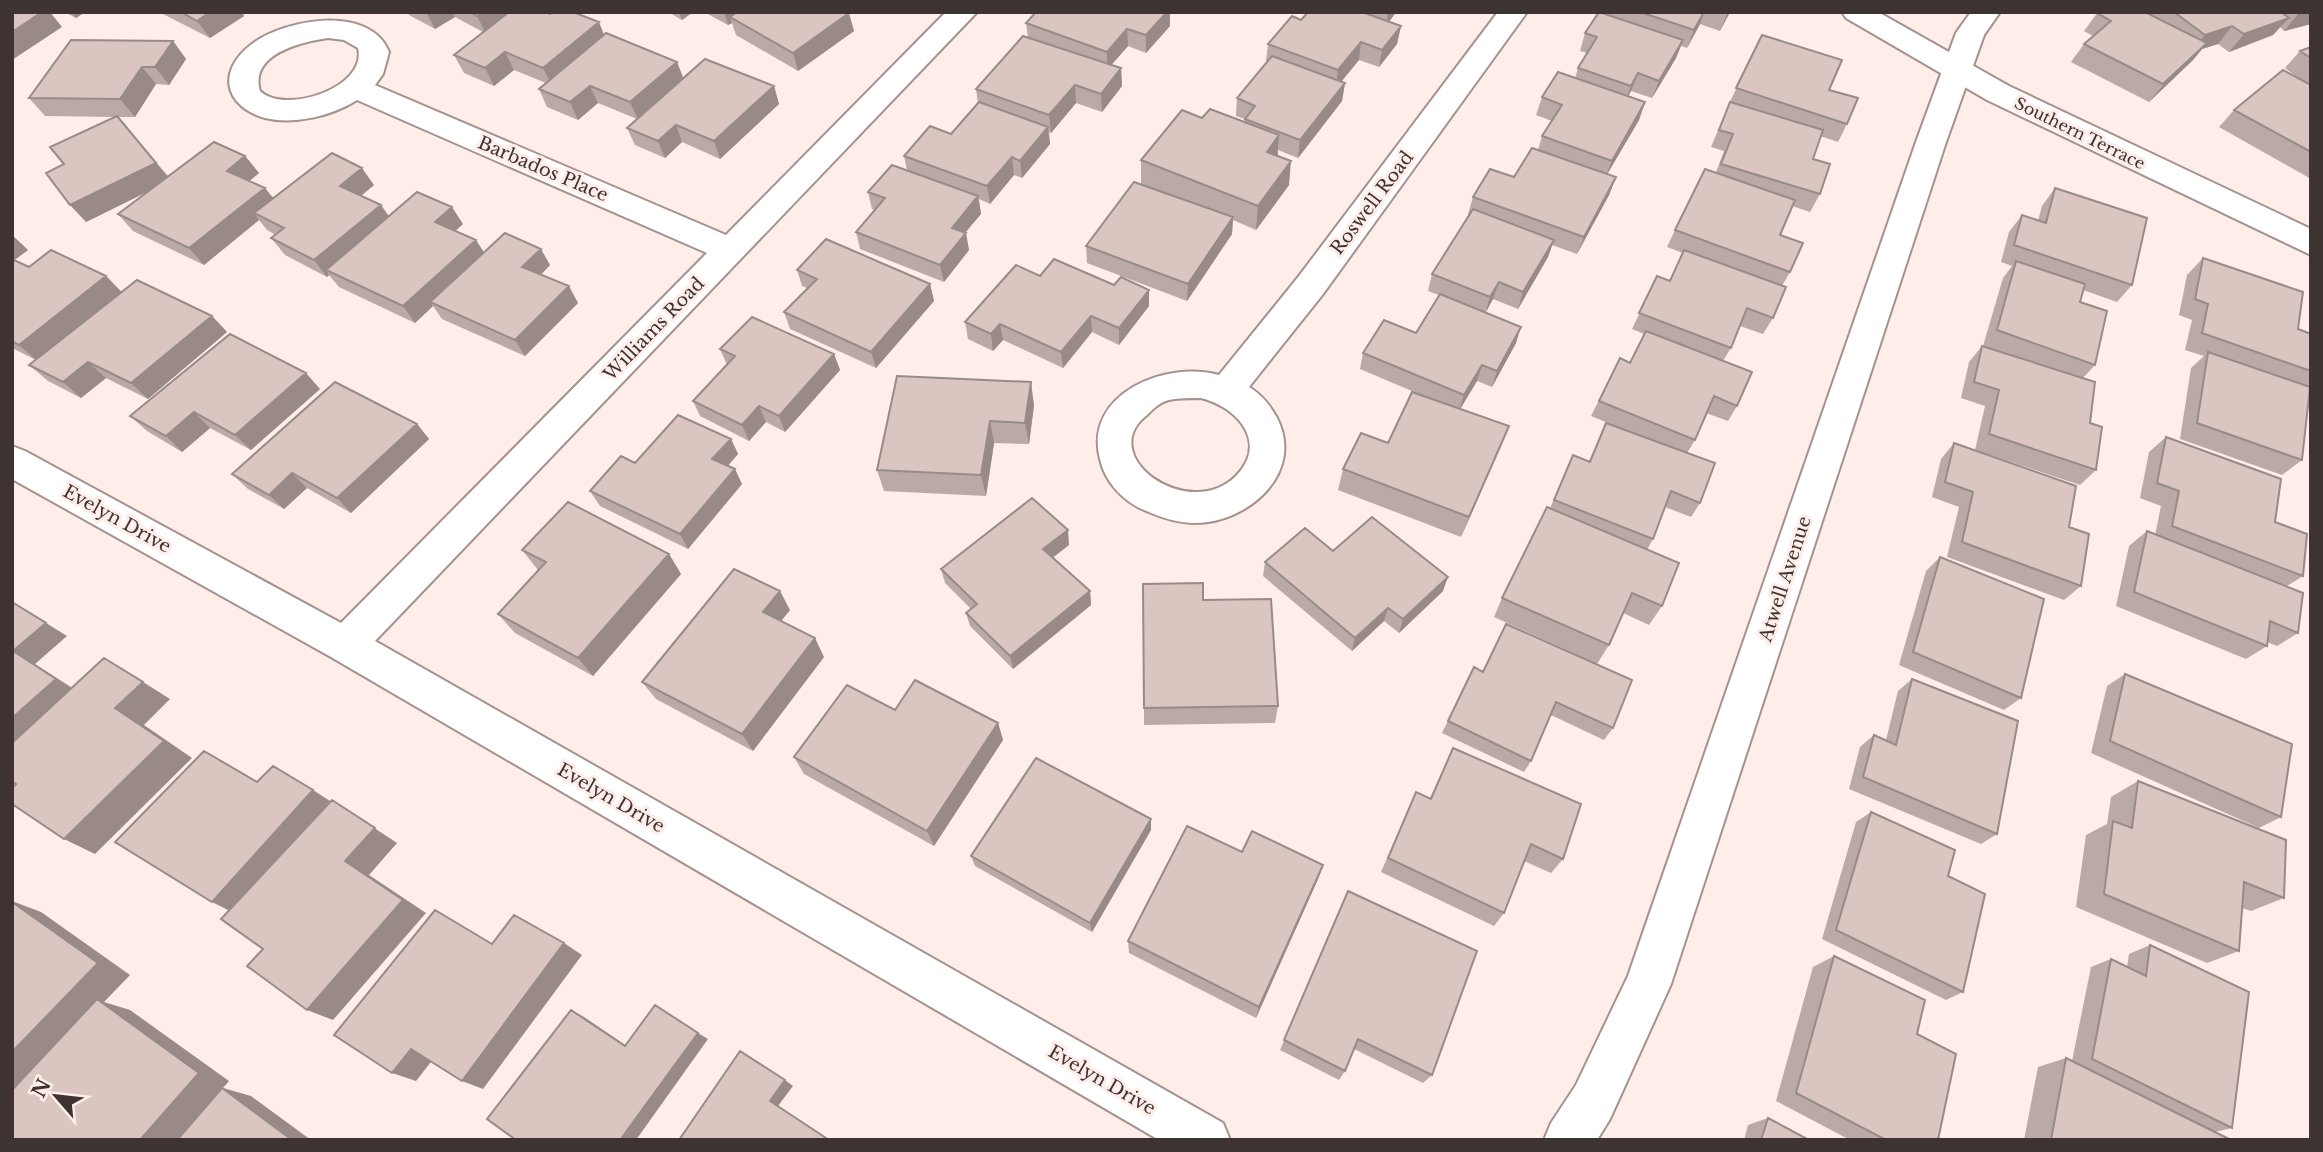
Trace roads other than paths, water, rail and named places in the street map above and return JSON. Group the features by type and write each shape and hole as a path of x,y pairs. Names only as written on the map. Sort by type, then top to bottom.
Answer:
{"street":[{"name":"Williams Road","path":"345,645 963,12"},
{"name":"Roswell Road","path":"1226,391 1311,285 1513,12"},
{"name":"Southern Terrace","path":"1856,12 1957,70 2182,183 2311,243"},
{"name":"Atwell Avenue","path":"1568,1140 1592,1102 1648,984 1957,70 1970,33 1986,12"},
{"name":"Barbados Place","path":"355,88 731,250"},
{"name":"Evelyn Drive","path":"12,461 345,645 1206,1140"}]}
